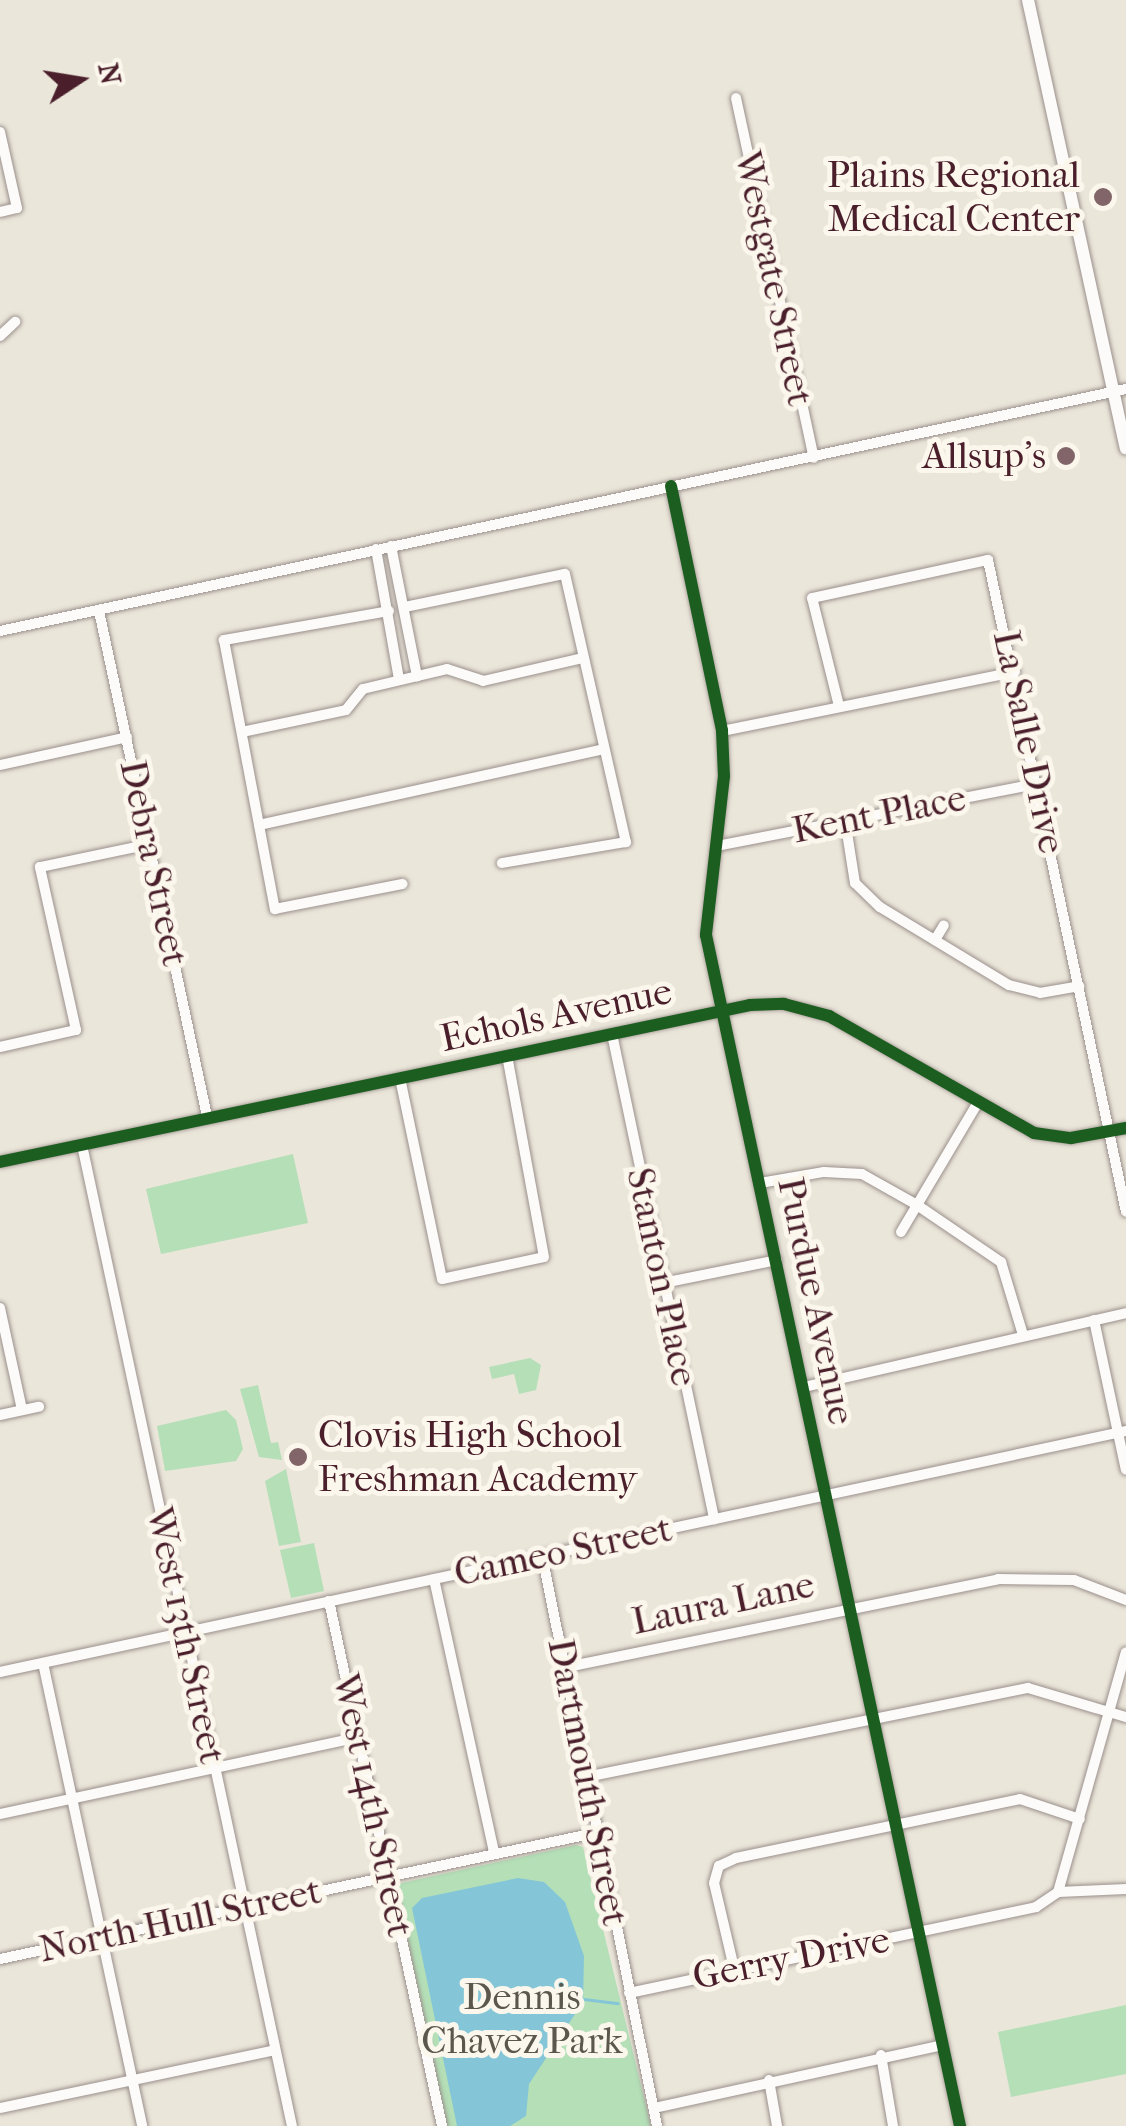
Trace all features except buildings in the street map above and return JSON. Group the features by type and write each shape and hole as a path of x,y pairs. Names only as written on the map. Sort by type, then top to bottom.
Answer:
{"main road":[{"path":"1028,0 1120,391 1126,448"}],"street":[{"name":"Westgate Street","path":"736,98 814,458"},
{"path":"0,132 17,208 0,212"},
{"path":"0,336 15,322"},
{"path":"0,631 1120,391"},
{"name":"Purdue Avenue","path":"671,486 722,732 718,846 706,935 960,2126"},
{"path":"391,546 417,676"},
{"path":"376,549 399,680"},
{"name":"La Salle Drive","path":"839,706 812,598 988,560 1040,783 1126,1212"},
{"path":"405,608 565,574 626,842 502,863"},
{"name":"Debra Street","path":"99,611 207,1116"},
{"path":"389,611 224,640 275,909 404,884"},
{"path":"242,732 346,710 351,698 399,680 447,669 484,681 583,658"},
{"path":"722,732 1014,672"},
{"path":"0,765 127,738"},
{"path":"260,826 604,748"},
{"name":"Kent Place","path":"718,846 1040,783"},
{"path":"844,820 855,883 880,907 1009,985 1040,992 1079,986"},
{"path":"0,1046 76,1030 40,868 150,844"},
{"path":"935,940 944,926"},
{"name":"Echols Avenue","path":"0,1162 721,1010 784,1004 829,1016 977,1104 1034,1133 1072,1138 1126,1128"},
{"name":"Stanton Place","path":"612,1034 714,1519"},
{"path":"400,1078 442,1280 544,1257 507,1056"},
{"path":"901,1232 977,1104"},
{"name":"West 13th Street","path":"82,1144 212,1768 292,2126"},
{"path":"760,1184 824,1172 862,1174 917,1205 1002,1262 1023,1335"},
{"path":"663,1284 776,1260"},
{"path":"0,1308 22,1410"},
{"path":"804,1388 1126,1314"},
{"path":"1094,1320 1122,1432 1126,1470"},
{"path":"0,1415 39,1407"},
{"name":"Cameo Street","path":"0,1672 1122,1432"},
{"name":"Dartmouth Street","path":"542,1555 590,1776 594,1832 657,2126"},
{"name":"Laura Lane","path":"567,1667 998,1578 1074,1580 1126,1600"},
{"path":"434,1579 494,1853"},
{"name":"West 14th Street","path":"330,1601 442,2126"},
{"path":"1058,1892 1126,1652"},
{"path":"43,1662 142,2126"},
{"path":"590,1776 872,1715 1028,1688 1126,1717"},
{"path":"0,1814 358,1737"},
{"path":"734,1968 714,1883 719,1866 895,1823 1020,1799 1080,1820"},
{"name":"North Hull Street","path":"0,1959 594,1832"},
{"name":"Gerry Drive","path":"629,1993 1036,1907 1058,1892 1126,1890"},
{"path":"654,2108 881,2055 943,2045"},
{"path":"0,2108 275,2050"},
{"path":"881,2055 894,2126"},
{"path":"769,2080 778,2126"}],"green space":[{"path":"293,1154 308,1223 161,1254 146,1189"},
{"path":"530,1358 541,1365 536,1390 519,1394 514,1374 492,1379 489,1367"},
{"path":"258,1385 271,1443 278,1442 282,1460 259,1457 240,1389"},
{"path":"226,1410 236,1420 243,1449 236,1461 165,1471 157,1426"},
{"path":"286,1469 301,1542 279,1546 265,1481"},
{"path":"314,1543 324,1591 291,1598 280,1550"},
{"name":"Dennis Chavez Park","path":"576,1845 583,1847 651,2126 447,2126 397,1890 401,1883"},
{"path":"1126,2005 1126,2074 1011,2097 998,2032"}],"water":[{"path":"518,1878 544,1882 565,1902 584,1956 583,2002 529,2084 526,2116 510,2126 457,2126 412,1908 422,1898"}],"waterway":[{"path":"584,1999 618,2003"}],"cycle path":[{"path":"671,486 722,731 724,776 706,935 960,2126"},
{"path":"0,1162 750,1005 784,1004 829,1016 1034,1133 1071,1138 1126,1128"}],"place":[{"name":"Plains Regional Medical Center","path":"1103,197"},
{"name":"Allsup's","path":"1066,456"},
{"name":"Clovis High School Freshman Academy","path":"298,1457"}]}
